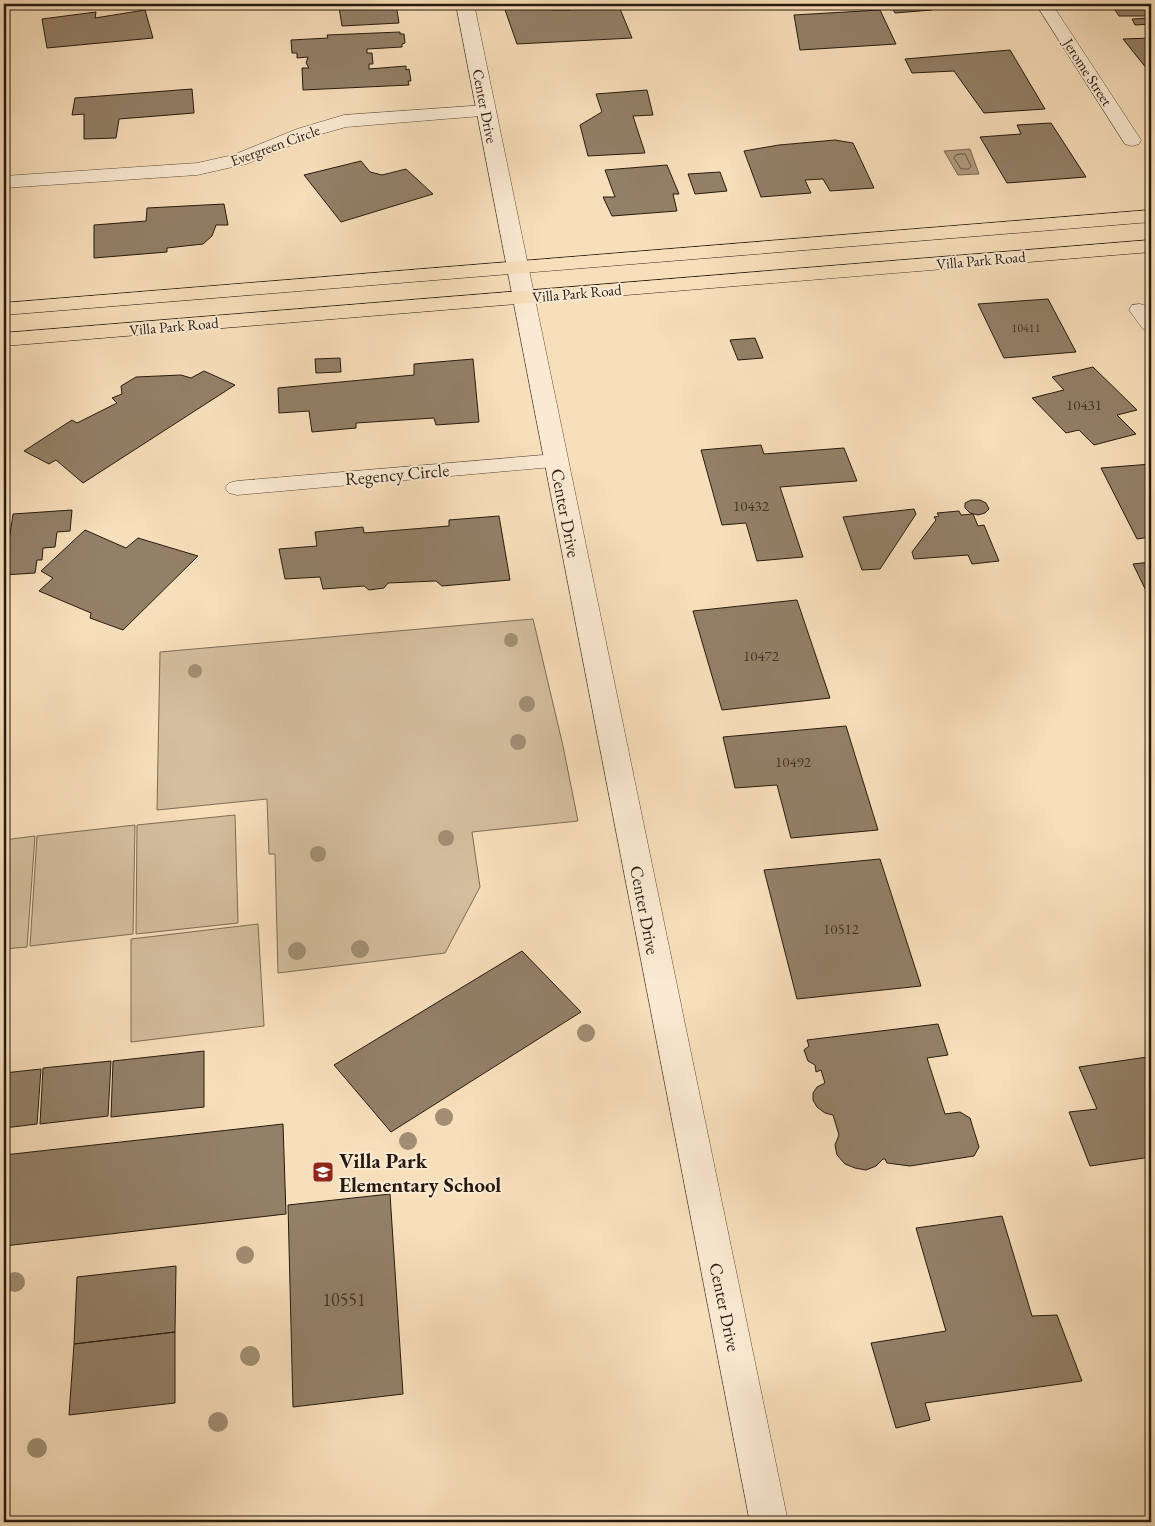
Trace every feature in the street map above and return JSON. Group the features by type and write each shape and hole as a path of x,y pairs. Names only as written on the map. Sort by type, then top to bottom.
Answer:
{"main road":[{"name":"Villa Park Road","path":"4,309 1151,216"},
{"path":"894,237 909,266"},
{"name":"Villa Park Road","path":"4,340 1151,246"}],"street":[{"name":"Center Drive","path":"465,4 769,1522"},
{"name":"Jerome Street","path":"1044,4 1132,140"},
{"name":"Evergreen Circle","path":"4,182 198,168 239,160 304,133 344,121 486,111"},
{"name":"Regency Circle","path":"237,488 556,461"}],"shaded area":[{"path":"533,619 563,746 578,821 472,832 480,887 445,953 278,973 275,854 269,854 267,799 157,810 160,652"},
{"path":"235,815 238,923 136,934 137,825"},
{"path":"135,825 133,934 30,946 37,836"},
{"path":"35,836 27,947 4,949 4,840"},
{"path":"258,924 264,1026 131,1042 131,939"}],"water":[{"path":"970,149 979,174 958,175 944,151"}],"building":[{"path":"326,4 396,4 399,23 342,26 339,7 326,8"},
{"path":"551,4 552,10 570,10 569,4 618,4 632,38 517,44 504,7"},
{"path":"890,4 928,4 932,10 895,13"},
{"path":"1111,4 1150,4 1151,16 1119,16"},
{"path":"145,10 153,38 47,48 42,19 96,12 95,18"},
{"path":"880,10 896,44 800,50 794,15"},
{"path":"1151,18 1151,24 1135,25 1132,19"},
{"path":"400,32 400,34 404,34 405,43 402,44 402,47 367,49 367,53 372,53 373,64 369,64 369,69 406,66 406,70 409,69 411,81 408,81 409,85 303,90 302,68 309,68 306,63 308,57 297,58 297,53 292,53 291,40 328,38 327,35"},
{"path":"1151,38 1151,74 1123,39"},
{"path":"1010,50 1045,109 984,113 954,71 912,73 905,59"},
{"path":"192,89 194,113 119,119 116,138 84,139 84,114 72,115 75,98"},
{"path":"647,90 653,115 633,116 645,153 588,156 580,125 602,112 596,94"},
{"path":"4,114 9,118 8,136 4,136"},
{"path":"1051,123 1086,177 1007,183 980,137 1021,134 1017,125"},
{"path":"835,140 853,143 874,188 830,191 823,179 805,180 811,193 761,197 744,151 779,145"},
{"path":"361,161 370,172 382,175 406,169 433,194 341,222 304,175"},
{"path":"667,165 679,194 673,194 677,211 612,216 603,197 615,197 605,170"},
{"path":"720,172 727,191 695,194 688,174"},
{"path":"224,204 228,225 216,225 212,236 203,244 167,248 167,252 94,258 94,225 146,221 147,208"},
{"path":"1048,299 1076,352 1004,358 978,304"},
{"path":"755,338 763,358 738,360 730,340"},
{"path":"340,358 341,372 316,373 315,359"},
{"path":"473,359 479,422 436,425 434,418 356,423 356,428 312,432 309,411 279,413 278,388 414,375 414,364"},
{"path":"1093,367 1137,410 1117,415 1136,434 1094,445 1079,430 1066,433 1032,398 1064,390 1052,377"},
{"path":"204,371 235,385 83,483 56,460 49,464 24,451 72,420 77,423 117,403 112,398 122,394 121,386 136,377 181,375 191,378"},
{"path":"761,445 764,454 844,448 857,481 780,487 803,557 757,561 746,523 722,525 701,450"},
{"path":"1151,464 1151,537 1137,539 1101,468"},
{"path":"971,500 980,500 986,503 989,509 985,513 978,515 970,513 965,508 965,503"},
{"path":"914,509 916,514 880,569 862,570 843,517"},
{"path":"72,510 70,531 57,532 55,547 43,548 42,560 37,560 35,573 4,575 13,514"},
{"path":"959,511 961,515 973,514 978,526 984,525 999,561 972,564 968,555 914,559 912,552 936,520 934,517 939,516 937,513"},
{"path":"499,516 510,580 442,586 436,581 388,583 384,588 369,590 364,586 323,589 320,577 285,579 279,549 317,546 315,532 363,527 364,533 449,526 449,520"},
{"path":"85,530 126,548 138,538 198,556 123,630 90,618 91,613 39,591 53,578 41,571"},
{"path":"1151,562 1151,601 1133,564"},
{"path":"797,600 830,698 722,710 693,611"},
{"path":"846,726 878,830 791,838 777,785 735,788 723,737"},
{"path":"880,859 921,986 797,999 764,870"},
{"path":"522,951 581,1012 391,1132 334,1065"},
{"path":"938,1024 948,1055 927,1058 945,1114 960,1112 970,1118 979,1147 974,1156 910,1166 887,1163 883,1159 876,1166 866,1170 845,1164 837,1155 835,1145 839,1135 833,1115 825,1113 817,1107 813,1100 813,1093 817,1087 825,1083 821,1070 816,1072 815,1065 808,1061 804,1050 809,1046 807,1040"},
{"path":"204,1051 204,1107 111,1117 113,1061"},
{"path":"1147,1057 1151,1068 1151,1157 1090,1166 1069,1112 1097,1109 1079,1067"},
{"path":"111,1061 108,1116 40,1124 43,1068"},
{"path":"41,1069 37,1124 4,1128 4,1073"},
{"path":"283,1124 286,1214 4,1246 4,1155"},
{"name":"Villa Park Elementary School","path":"390,1194 403,1394 293,1407 288,1205"},
{"path":"1002,1216 1032,1316 1057,1315 1082,1381 925,1403 930,1420 896,1428 871,1343 946,1331 916,1228"},
{"path":"176,1266 175,1332 74,1344 77,1277"},
{"path":"175,1332 175,1403 69,1415 74,1344"}],"place":[{"name":"Villa Park Elementary School","path":"323,1172"}]}
